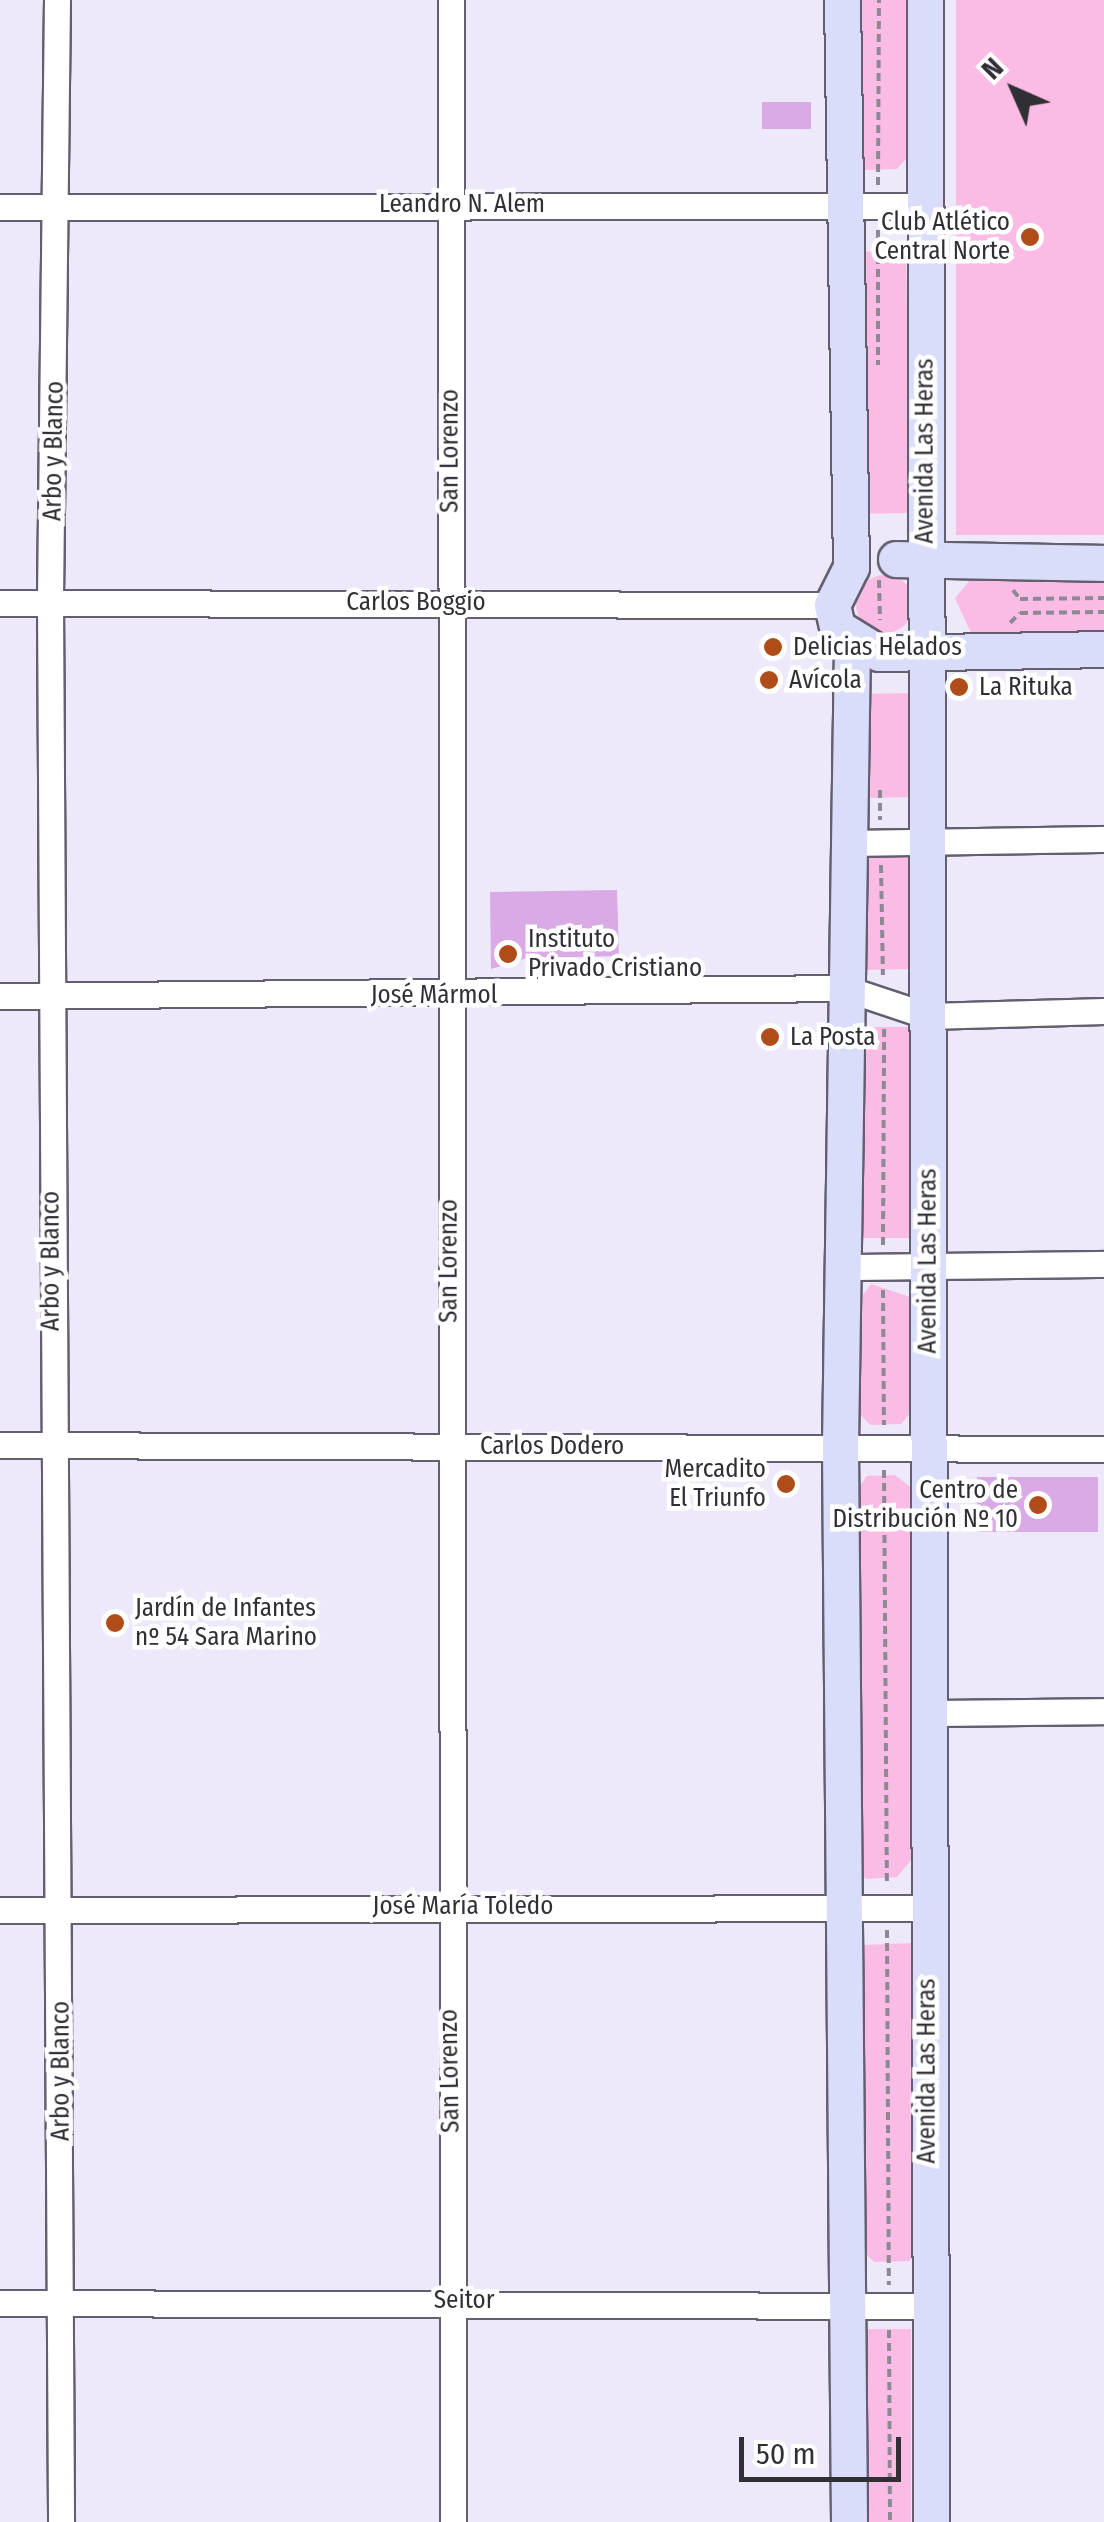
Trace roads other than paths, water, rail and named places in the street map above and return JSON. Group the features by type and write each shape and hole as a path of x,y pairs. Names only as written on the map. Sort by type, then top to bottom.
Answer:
{"main road":[{"path":"842,0 838,204 851,566 841,625 847,842 847,1267 840,1445 840,1906 849,2522"},
{"name":"Avenida Las Heras","path":"925,0 917,604 928,841 926,1908 931,2522"},
{"path":"841,625 917,604 994,564 1104,564"},
{"path":"851,566 986,648 1104,649"}],"street":[{"name":"Arbo y Blanco","path":"58,0 60,208 50,602 52,1445 62,1910 61,2522"},
{"name":"San Lorenzo","path":"452,0 448,1906 453,2522"},
{"name":"Leandro N. Alem","path":"0,207 923,206"},
{"name":"Carlos Boggio","path":"0,603 450,602 841,625"},
{"path":"847,842 1104,839"},
{"name":"José Mármol","path":"0,996 450,995 844,988 928,1016 1104,1011"},
{"path":"847,1267 1104,1264"},
{"name":"Carlos Dodero","path":"0,1445 840,1445 927,1450 1104,1449"},
{"path":"926,1713 1104,1711"},
{"name":"José María Toledo","path":"0,1910 448,1906 926,1908"},
{"name":"Seitor","path":"0,2303 453,2299 928,2306"}],"place":[{"name":"Club Atlético Central Norte","path":"1030,237"},
{"name":"Delicias Helados","path":"773,647"},
{"name":"Avícola","path":"769,680"},
{"name":"La Rituka","path":"959,687"},
{"name":"Instituto Privado Cristiano","path":"508,954"},
{"name":"La Posta","path":"770,1037"},
{"name":"Mercadito El Triunfo","path":"786,1484"},
{"name":"Centro de Distribución Nº 10","path":"1038,1505"},
{"name":"Jardín de Infantes nº 54 Sara Marino","path":"115,1623"}]}
